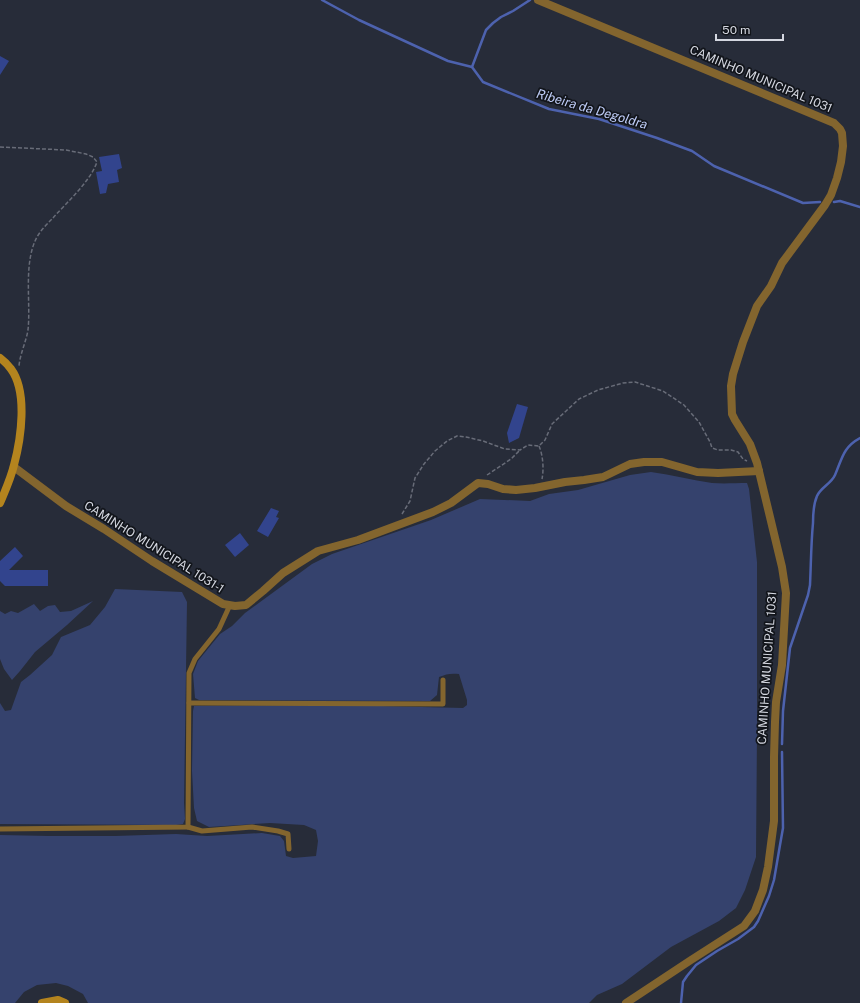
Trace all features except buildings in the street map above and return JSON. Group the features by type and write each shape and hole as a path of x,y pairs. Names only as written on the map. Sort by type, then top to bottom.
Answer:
{"main road":[{"path":"0,358 11,369 17,382 22,400 18,451 14,467 0,503"},
{"path":"42,1003 58,1000 65,1003"}],"street":[{"name":"CAMINHO MUNICIPAL 1031","path":"538,0 834,123 840,129 843,139 841,162 831,194 825,206 782,263 771,286 757,306 743,342 733,374 731,386 732,414 750,444 759,470 782,566 786,593 782,665 776,702 774,821 768,867 763,890 755,910 744,926 626,1003"},
{"path":"478,483 488,484 503,489 516,490 535,488 603,477 630,464 644,462 662,462 697,472 718,473 759,470"},
{"name":"CAMINHO MUNICIPAL 1031-1","path":"14,467 66,506 152,561 223,604 235,606 246,605 283,573 318,551 358,540 419,518 452,503 478,483"}],"lane":[{"path":"188,827 189,673 195,659 219,629 230,605"},
{"path":"189,703 443,704 443,680"},
{"path":"0,829 188,827 202,831 252,827 288,834 289,849"}],"path":[{"path":"0,147 66,150 86,154 93,157 97,162 85,183 37,236 32,247 29,272 28,331 19,366"},
{"path":"478,483 528,445 538,446 545,440 552,424 579,399 598,390 623,383 635,382 663,391 684,405 699,422 712,448 738,452 743,459 759,470"},
{"path":"393,527 405,511 410,501 415,478 435,451 447,441 457,436 466,437 505,449 520,450"},
{"path":"535,488 542,479 544,471 542,452 538,446"}],"shaded area":[{"path":"651,472 712,483 747,483 749,489 757,562 756,857 745,890 736,908 719,921 671,947 622,984 597,995 589,1003 88,1003 83,994 68,986 56,983 37,985 24,992 15,1003 0,1003 0,835 115,836 176,834 207,836 262,833 280,836 284,841 286,856 293,858 316,856 318,841 316,830 304,825 270,823 209,827 197,821 194,808 192,771 194,706 339,705 463,708 467,705 467,700 459,674 446,674 439,677 437,695 430,701 199,700 195,698 193,674 198,661 220,634 232,626 245,613 312,564 332,554 431,520 480,499 530,501 549,494 578,490 630,475"},
{"path":"115,589 182,592 187,602 185,819 183,824 0,824 0,703 5,711 11,710 21,682 52,655 61,637 90,625 105,607"},
{"path":"93,601 35,652 12,680 4,669 0,659 0,611 5,614 11,611 18,613 34,604 40,611 48,606 55,605 60,612 71,611"}],"waterway":[{"name":"Ribeira da Degoldra","path":"322,0 359,20 448,61 472,67 483,82 549,109 599,119 657,138 692,151 714,166 803,203 820,202"},
{"path":"472,67 486,30 501,17 530,0"},
{"name":"Ribeira da Degoldra","path":"834,202 840,201 860,207"},
{"path":"782,744 783,711 790,648 810,585 813,513 815,502 821,490 835,475 846,449 860,438"},
{"path":"681,1003 683,982 696,965 738,939 754,927 769,896 774,880 783,828 782,752"}]}
